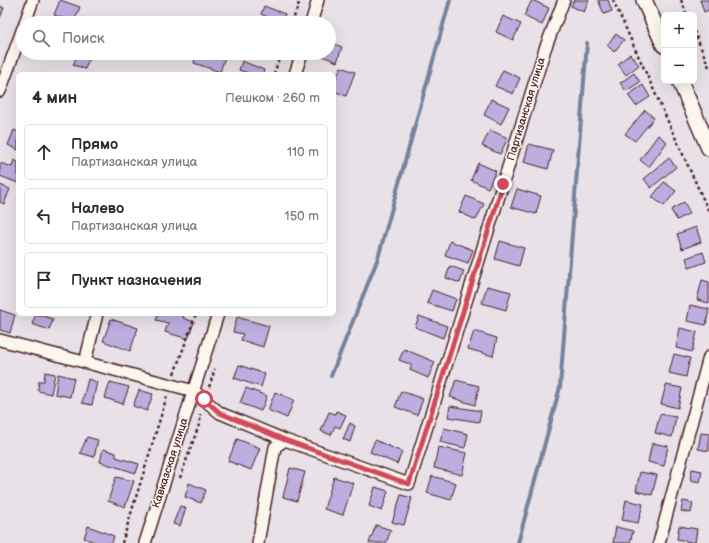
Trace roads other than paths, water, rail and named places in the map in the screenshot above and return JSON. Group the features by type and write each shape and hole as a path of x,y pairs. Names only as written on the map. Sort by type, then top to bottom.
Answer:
{"main road":[{"path":"644,0 661,38"},
{"path":"651,0 661,22"},
{"path":"681,84 709,148"},
{"path":"688,84 709,132"}],"street":[{"path":"27,16 33,0"},
{"path":"313,16 318,0"},
{"name":"Партизанская улица","path":"0,340 194,391 220,413 285,440 409,484 545,49 564,0"},
{"path":"0,91 16,47"},
{"path":"296,72 300,60"},
{"path":"85,362 96,316"},
{"name":"Кавказская улица","path":"145,543 217,316"},
{"path":"659,543 709,357"},
{"path":"258,543 275,447 285,440"}],"waterway":[{"path":"331,376 378,258 450,0"},
{"path":"518,543 560,387 587,43"}]}
